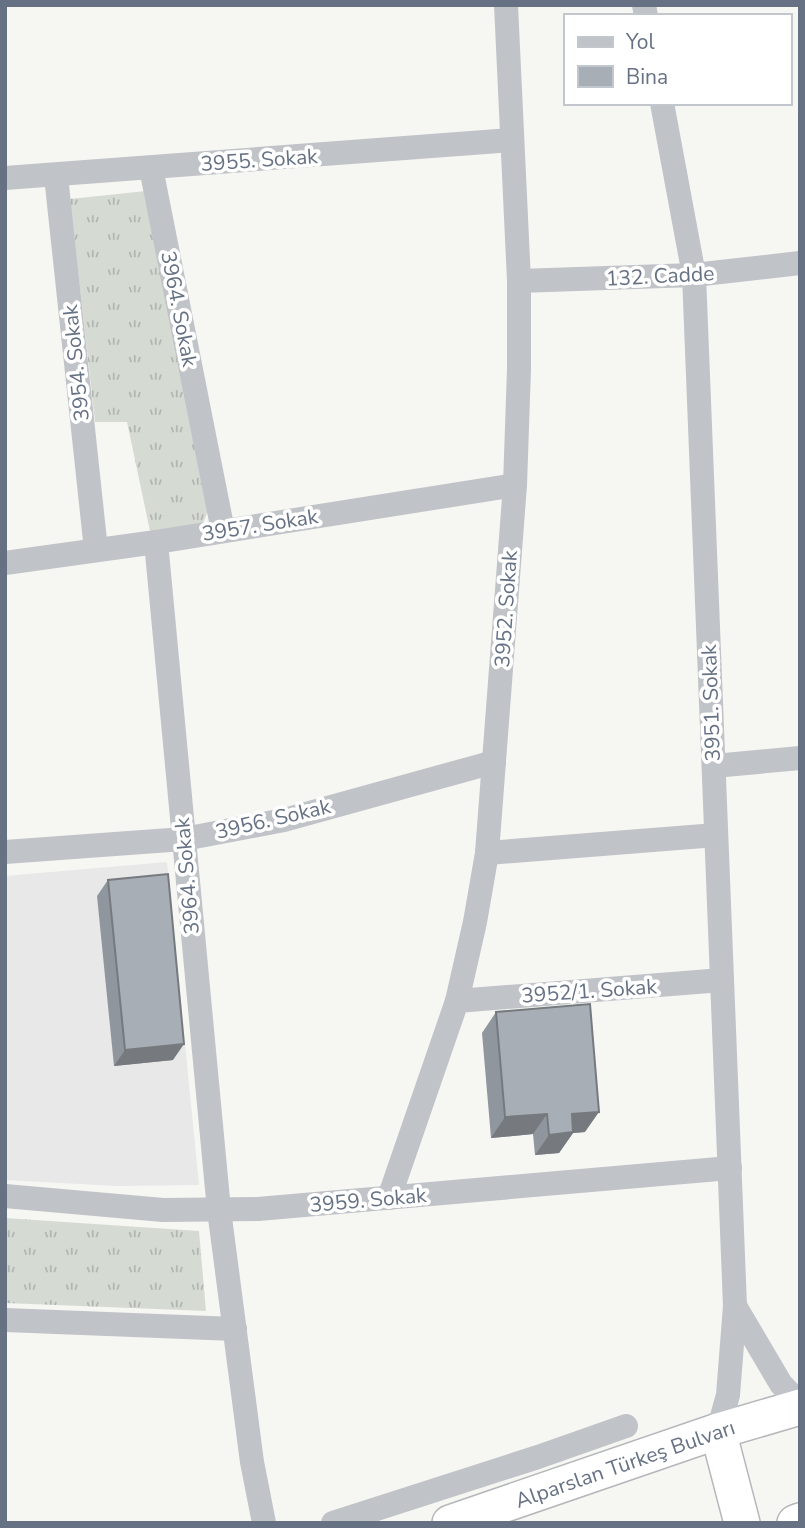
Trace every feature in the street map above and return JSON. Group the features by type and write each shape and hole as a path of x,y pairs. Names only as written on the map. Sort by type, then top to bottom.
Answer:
{"highway":[{"name":"Alparslan Türkeş Bulvarı","path":"450,1523 800,1405"},
{"path":"718,1431 741,1523"}],"street":[{"name":"3952. Sokak","path":"390,1198 457,1001 487,853 515,485 519,369 519,281 506,5"},
{"name":"3951. Sokak","path":"662,105 694,275 735,1306 727,1395 718,1431"},
{"name":"3955. Sokak","path":"5,178 512,140"},
{"name":"3964. Sokak","path":"151,168 223,531"},
{"name":"3954. Sokak","path":"56,176 96,550"},
{"name":"132. Cadde","path":"519,281 694,275 800,263"},
{"name":"3957. Sokak","path":"5,563 515,485"},
{"name":"3964. Sokak","path":"156,542 219,1210 256,1489 264,1523"},
{"path":"713,766 800,758"},
{"name":"3956. Sokak","path":"5,852 184,839 284,820 494,762"},
{"path":"487,853 716,835"},
{"name":"3952/1. Sokak","path":"457,1001 722,981"},
{"name":"3959. Sokak","path":"5,1196 163,1210 258,1209 730,1168"},
{"name":"3951. Sokak","path":"735,1306 781,1384 800,1405"},
{"path":"5,1320 235,1329"},
{"path":"333,1523 626,1426"}],"shaded area":[{"path":"167,862 199,1185 117,1186 5,1180 5,876"}],"green space":[{"path":"146,191 208,511 203,523 150,531 127,422 95,422 70,199"},
{"path":"5,1218 199,1231 206,1311 5,1303"}],"building":[{"path":"168,874 184,1044 125,1050 108,880"},
{"path":"590,1004 599,1112 572,1114 573,1132 549,1135 547,1114 505,1117 496,1012"}]}
